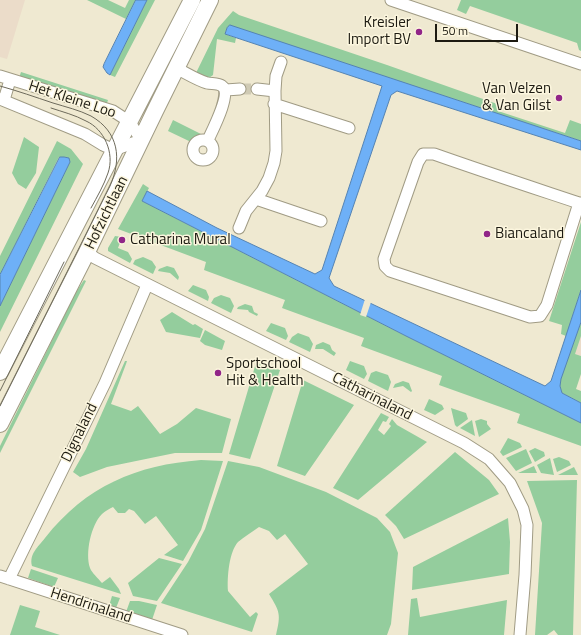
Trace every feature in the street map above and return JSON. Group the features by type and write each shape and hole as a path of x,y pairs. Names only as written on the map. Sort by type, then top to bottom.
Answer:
{"main road":[{"name":"Hofzichtlaan","path":"0,372 192,0"},
{"name":"Hofzichtlaan","path":"0,424 87,252 210,0"}],"street":[{"path":"391,0 581,64"},
{"path":"239,228 246,211 256,199 269,178 274,163 276,151 274,91 276,76 281,62"},
{"path":"176,68 203,81 220,84 224,86 226,90 224,103 208,140"},
{"name":"Het Kleine Loo","path":"114,150 85,134 2,100 5,78 113,111 130,122 141,140"},
{"path":"226,90 240,89"},
{"path":"256,89 274,91"},
{"path":"274,104 350,128"},
{"path":"114,150 141,140"},
{"path":"423,154 434,154 580,203 547,305 540,316 530,317 390,271 385,266 384,259 418,162 423,154"},
{"path":"256,199 321,221"},
{"name":"Catharinaland","path":"87,252 95,258 148,286 464,442 489,460 510,483 523,509 527,525 520,635"},
{"name":"Dignaland","path":"4,577 105,383 148,286"},
{"name":"Hendrinaland","path":"4,577 182,635"}],"shaded area":[{"path":"0,0 25,0 7,59 0,57"},
{"path":"581,322 581,356 570,353"}],"green space":[{"path":"87,0 108,0 125,8 129,0 136,0 126,19"},
{"path":"147,0 155,0 115,77 110,75"},
{"path":"461,0 581,0 581,51 579,50 577,43 470,6 466,14 457,10"},
{"path":"233,11 239,15 500,105 498,111 565,133 570,120 581,124 581,141 355,67 227,28 225,34 236,38 235,43 217,39 213,75 209,78 196,73 218,28"},
{"path":"21,72 108,100 106,106 19,78"},
{"path":"173,120 203,135 198,135 191,142 168,131"},
{"path":"24,137 39,147 36,173 26,189 18,184 12,173"},
{"path":"57,141 71,149 83,164 0,332 0,306 70,162 69,158 59,157 0,275 0,256"},
{"path":"143,184 149,188 142,201 406,336 581,423 581,446 517,423 520,414 439,385 442,376 361,346 364,338 282,308 285,300 204,270 206,262 118,229"},
{"path":"581,222 581,290 566,336 561,334 562,325 549,321"},
{"path":"115,236 122,237 118,248 128,252 132,259 130,263 108,251 108,248"},
{"path":"143,257 152,261 156,267 153,274 133,264 135,260"},
{"path":"167,266 174,268 179,277 178,280 170,273 158,271 159,269"},
{"path":"84,280 86,281 0,453 0,446 76,292"},
{"path":"193,285 206,290 209,297 208,301 188,291"},
{"path":"221,295 230,298 234,306 231,313 211,303 214,298"},
{"path":"245,304 252,306 254,312 258,314 257,316 248,310 237,309"},
{"path":"172,312 193,325 195,324 203,329 200,338 166,332 160,320"},
{"path":"581,322 581,336 575,354 581,356 581,374 576,389 581,391 581,403 562,393 560,379"},
{"path":"271,323 285,328 288,336 286,340 266,331"},
{"path":"205,330 225,341 222,350 205,345 200,341"},
{"path":"298,333 309,337 313,344 310,352 289,342 292,337"},
{"path":"323,342 330,345 332,350 336,353 334,356 323,349 315,349 316,345"},
{"path":"125,361 127,361 111,404 131,411 138,406 160,434 177,424 196,408 231,419 222,453 175,453 107,467 80,477 73,472 86,449"},
{"path":"350,361 364,366 367,374 364,379 346,370"},
{"path":"256,363 280,370 250,459 229,454"},
{"path":"376,371 388,375 391,382 388,391 368,381 371,373"},
{"path":"303,380 354,405 305,476 277,466"},
{"path":"403,381 409,383 411,392 403,386 393,388 395,384"},
{"path":"429,399 442,405 444,409 435,415 424,410"},
{"path":"451,408 466,413 468,419 457,427 455,425"},
{"path":"381,413 389,417 386,422 383,421 378,430 384,435 391,426 389,424 392,419 397,425 427,442 358,500 333,488"},
{"path":"481,419 487,421 487,424 491,429 479,437 475,421"},
{"path":"472,420 475,436 460,428"},
{"path":"508,438 520,443 522,447 503,456 500,452"},
{"path":"535,448 544,452 545,456 535,462 529,451"},
{"path":"526,449 532,463 516,471 506,458"},
{"path":"455,452 489,480 499,494 404,539 396,526 385,515"},
{"path":"559,457 569,461 571,465 557,472 553,459"},
{"path":"550,458 554,475 541,473 537,465"},
{"path":"201,460 223,461 201,530 183,561 164,555 178,545 156,516 145,524 134,511 129,509 125,513 118,513 113,507 102,514 98,519 92,532 88,555 90,568 94,574 102,583 110,577 121,594 32,566 31,562 33,554 45,538 61,520 95,492 114,481 134,473 155,467"},
{"path":"228,461 259,467 326,492 377,518 390,532 398,553 391,624 387,635 276,635 279,618 277,609 269,594 308,564 285,534 277,540 269,531 259,527 238,542 235,546 229,565 228,579 228,591 250,617 256,612 258,614 252,632 161,603 188,562 205,529"},
{"path":"534,466 537,473 518,473"},
{"path":"574,467 578,475 558,475"},
{"path":"577,480 573,635 558,635 554,630 547,635 535,635 542,523 527,481"},
{"path":"508,518 510,542 509,574 412,590 413,567"},
{"path":"159,558 182,564 157,601 133,596 128,583"},
{"path":"31,569 58,578 54,587 28,578"},
{"path":"112,596 120,598 116,608 109,606"},
{"path":"417,598 420,617 507,600 504,635 408,635 411,599"},
{"path":"130,601 139,601 157,605 152,620 126,612"},
{"path":"20,605 40,611 35,627 60,635 10,635"}],"water":[{"path":"136,0 147,0 110,75 103,67 104,64"},
{"path":"230,25 581,141 581,150 397,91 391,95 329,278 334,286 545,386 551,381 581,290 581,322 561,379 560,386 562,393 581,403 581,423 406,336 142,201 147,191 217,228 315,274 322,270 382,86 225,34"},
{"path":"60,157 69,158 70,162 0,306 0,275"}],"pier":[{"path":"365,299 371,302 366,317 360,315"}],"tunnel":[{"path":"240,89 257,89"}],"tram line":[{"path":"0,86 77,110 91,116 100,122 107,130 116,147 117,156 114,176 110,186 0,406"},
{"path":"51,108 86,121 98,130 106,142 109,150 110,165 108,173 91,208"},
{"path":"0,391 64,262"}],"place":[{"name":"Kreisler Import BV","path":"419,32"},
{"name":"Van Velzen & Van Gilst","path":"559,98"},
{"name":"Biancaland","path":"487,234"},
{"name":"Catharina Mural","path":"122,240"},
{"name":"Sportschool Hit & Health","path":"218,373"}]}
